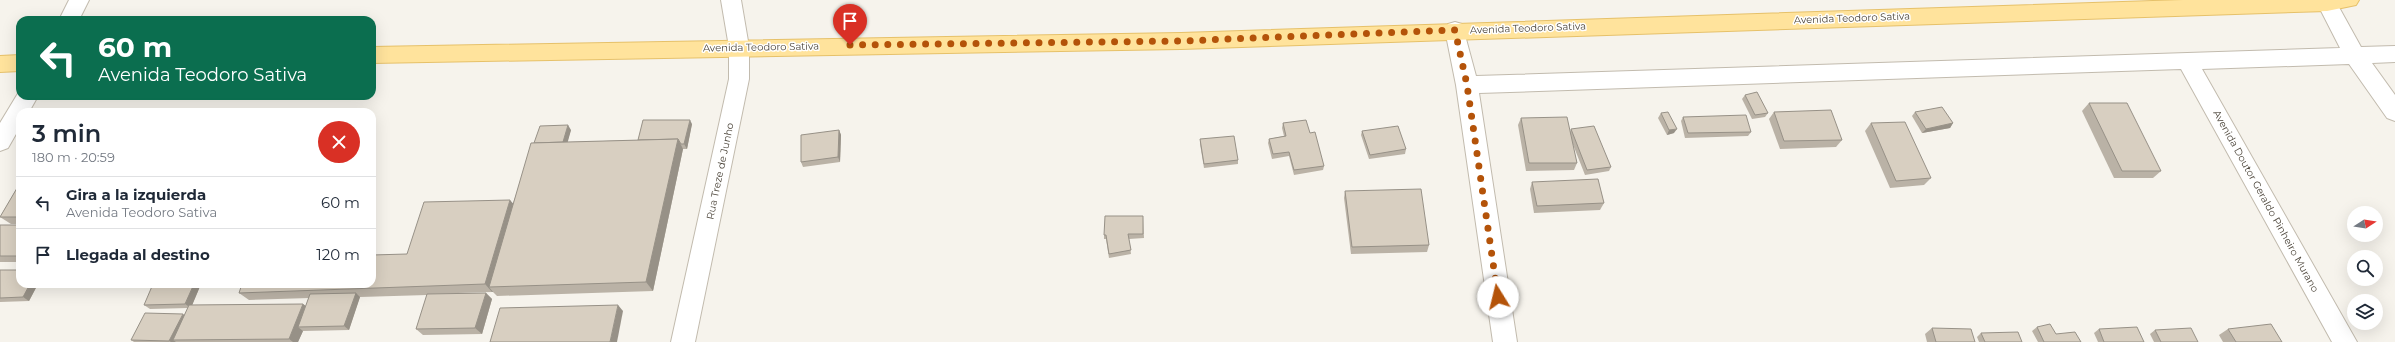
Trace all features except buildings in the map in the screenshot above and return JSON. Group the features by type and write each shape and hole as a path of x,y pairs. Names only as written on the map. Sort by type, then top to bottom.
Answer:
{"main road":[{"name":"Avenida Teodoro Sativa","path":"376,55 739,47 1181,41 1455,30 2305,2 2327,3 2349,0"},
{"path":"0,64 16,64"}],"street":[{"path":"71,16 79,0"},
{"name":"Rua Treze de Junho","path":"684,342 739,79 739,47 731,0"},
{"path":"2327,3 2355,56 2395,112"},
{"path":"1455,30 1467,85 1505,342"},
{"path":"1467,85 2395,54"},
{"name":"Avenida Doutor Geraldo Pinheiro Murano","path":"2186,60 2345,342"},
{"path":"0,142 16,115"}],"route":[{"path":"850,45 1181,41 1455,30 1467,85 1498,297"}]}
